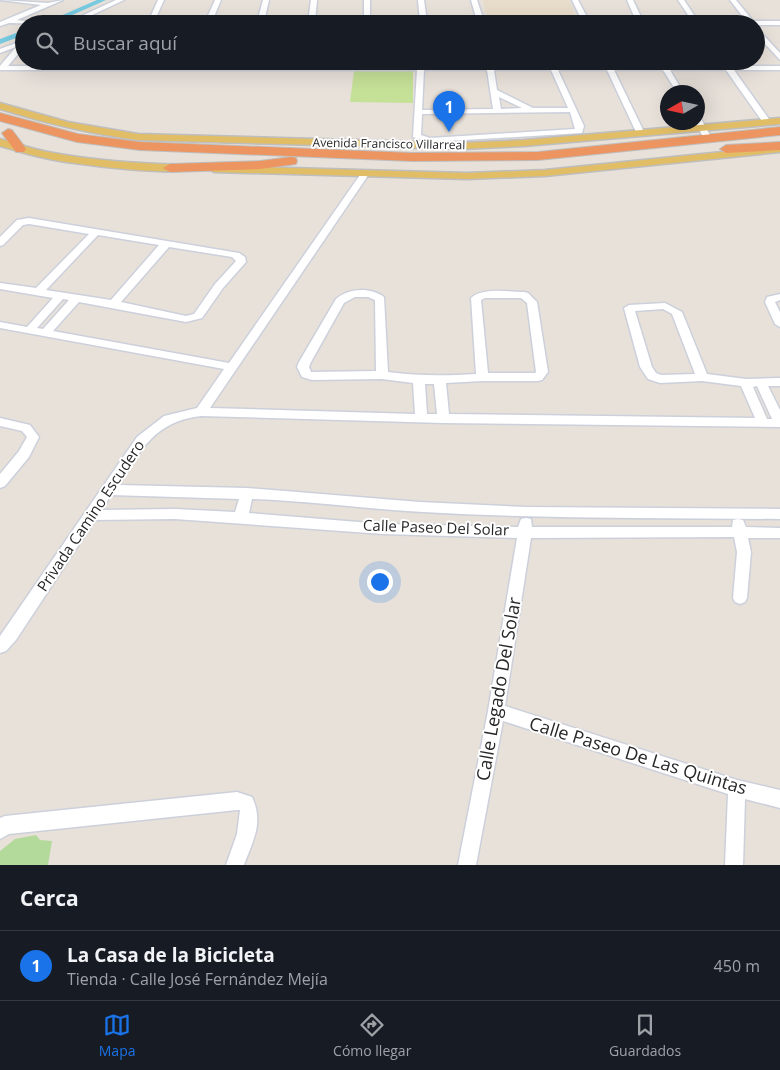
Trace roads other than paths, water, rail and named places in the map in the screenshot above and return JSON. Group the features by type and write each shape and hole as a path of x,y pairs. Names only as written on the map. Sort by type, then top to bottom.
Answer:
{"highway":[{"name":"Avenida Francisco Villarreal","path":"0,117 77,138 160,147 462,158 538,156 640,139 780,131"},
{"path":"705,128 780,125"},
{"path":"640,139 691,130"},
{"name":"Avenida Francisco Villarreal","path":"3,135 95,151 134,154 467,165 542,162 780,140"},
{"path":"3,135 20,149"},
{"path":"670,151 780,148"},
{"path":"170,168 260,165 302,160"}],"main road":[{"name":"Avenida Francisco Villarreal","path":"0,106 49,121 95,132 147,137 461,146 640,139"},
{"path":"705,128 780,121"},
{"name":"Avenida Francisco Villarreal","path":"20,149 68,160 123,166 467,176 545,173 780,148"}],"street":[{"path":"4,0 48,4"},
{"path":"22,15 60,0"},
{"path":"87,15 121,0"},
{"path":"154,15 161,0"},
{"path":"211,15 218,0"},
{"path":"262,15 266,0"},
{"path":"312,15 314,0"},
{"path":"367,0 367,15"},
{"path":"422,0 423,15"},
{"path":"474,0 479,15"},
{"path":"575,0 583,15"},
{"path":"630,0 637,15"},
{"path":"681,0 691,15"},
{"path":"733,0 745,15"},
{"path":"0,24 15,18"},
{"path":"0,20 15,22"},
{"path":"765,23 780,23"},
{"path":"765,40 780,58"},
{"path":"0,51 15,47"},
{"path":"1,68 15,53"},
{"path":"765,67 780,68"},
{"path":"1,68 15,68"},
{"path":"421,70 417,136 430,140 575,132 580,129 554,70"},
{"path":"491,70 497,111"},
{"path":"610,70 640,139"},
{"path":"666,70 676,85"},
{"path":"730,70 767,122"},
{"path":"495,92 533,111"},
{"path":"419,112 573,110"},
{"path":"200,412 365,174"},
{"path":"0,243 18,224 24,221 235,255 240,256 241,262 219,286 198,316 193,318 180,318 114,304 0,286"},
{"path":"38,292 95,233"},
{"path":"114,304 165,245"},
{"path":"382,375 380,299 373,294 347,295 340,301 309,354 305,362 304,370 306,374 312,376 382,375 419,380 482,377 534,378 541,375 532,302 524,295 484,295 476,298 482,377"},
{"path":"30,330 61,295"},
{"path":"780,297 771,299 770,302 780,324"},
{"path":"46,333 77,298"},
{"path":"702,376 677,312 665,306 629,308 648,372 660,379 702,376 746,384 780,382"},
{"path":"0,325 232,367"},
{"path":"419,380 421,418"},
{"path":"440,380 443,418"},
{"path":"761,383 780,423"},
{"path":"746,384 763,423"},
{"name":"Privada Camino Escudero","path":"0,646 11,635 141,440 159,423 180,414 200,412 421,418 780,423"},
{"path":"0,422 26,428 32,437 24,454 0,483"},
{"name":"Calle Paseo Del Solar","path":"109,490 247,493 420,507 526,512 780,514"},
{"path":"241,517 247,493"},
{"name":"Calle Legado Del Solar","path":"467,865 496,711 525,531 526,512"},
{"name":"Calle Paseo Del Solar","path":"92,515 126,513 241,517 424,531 780,533"},
{"path":"735,513 741,532 744,552 740,598"},
{"name":"Calle Paseo De Las Quintas","path":"496,711 737,788 780,799"},
{"path":"734,865 737,788"},
{"path":"2,825 237,801 246,803 250,810 250,820 235,865"}],"waterway":[{"path":"67,15 103,0"},
{"path":"0,42 15,36"}],"place":[{"name":"La Casa de la Bicicleta","path":"449,132"}]}
